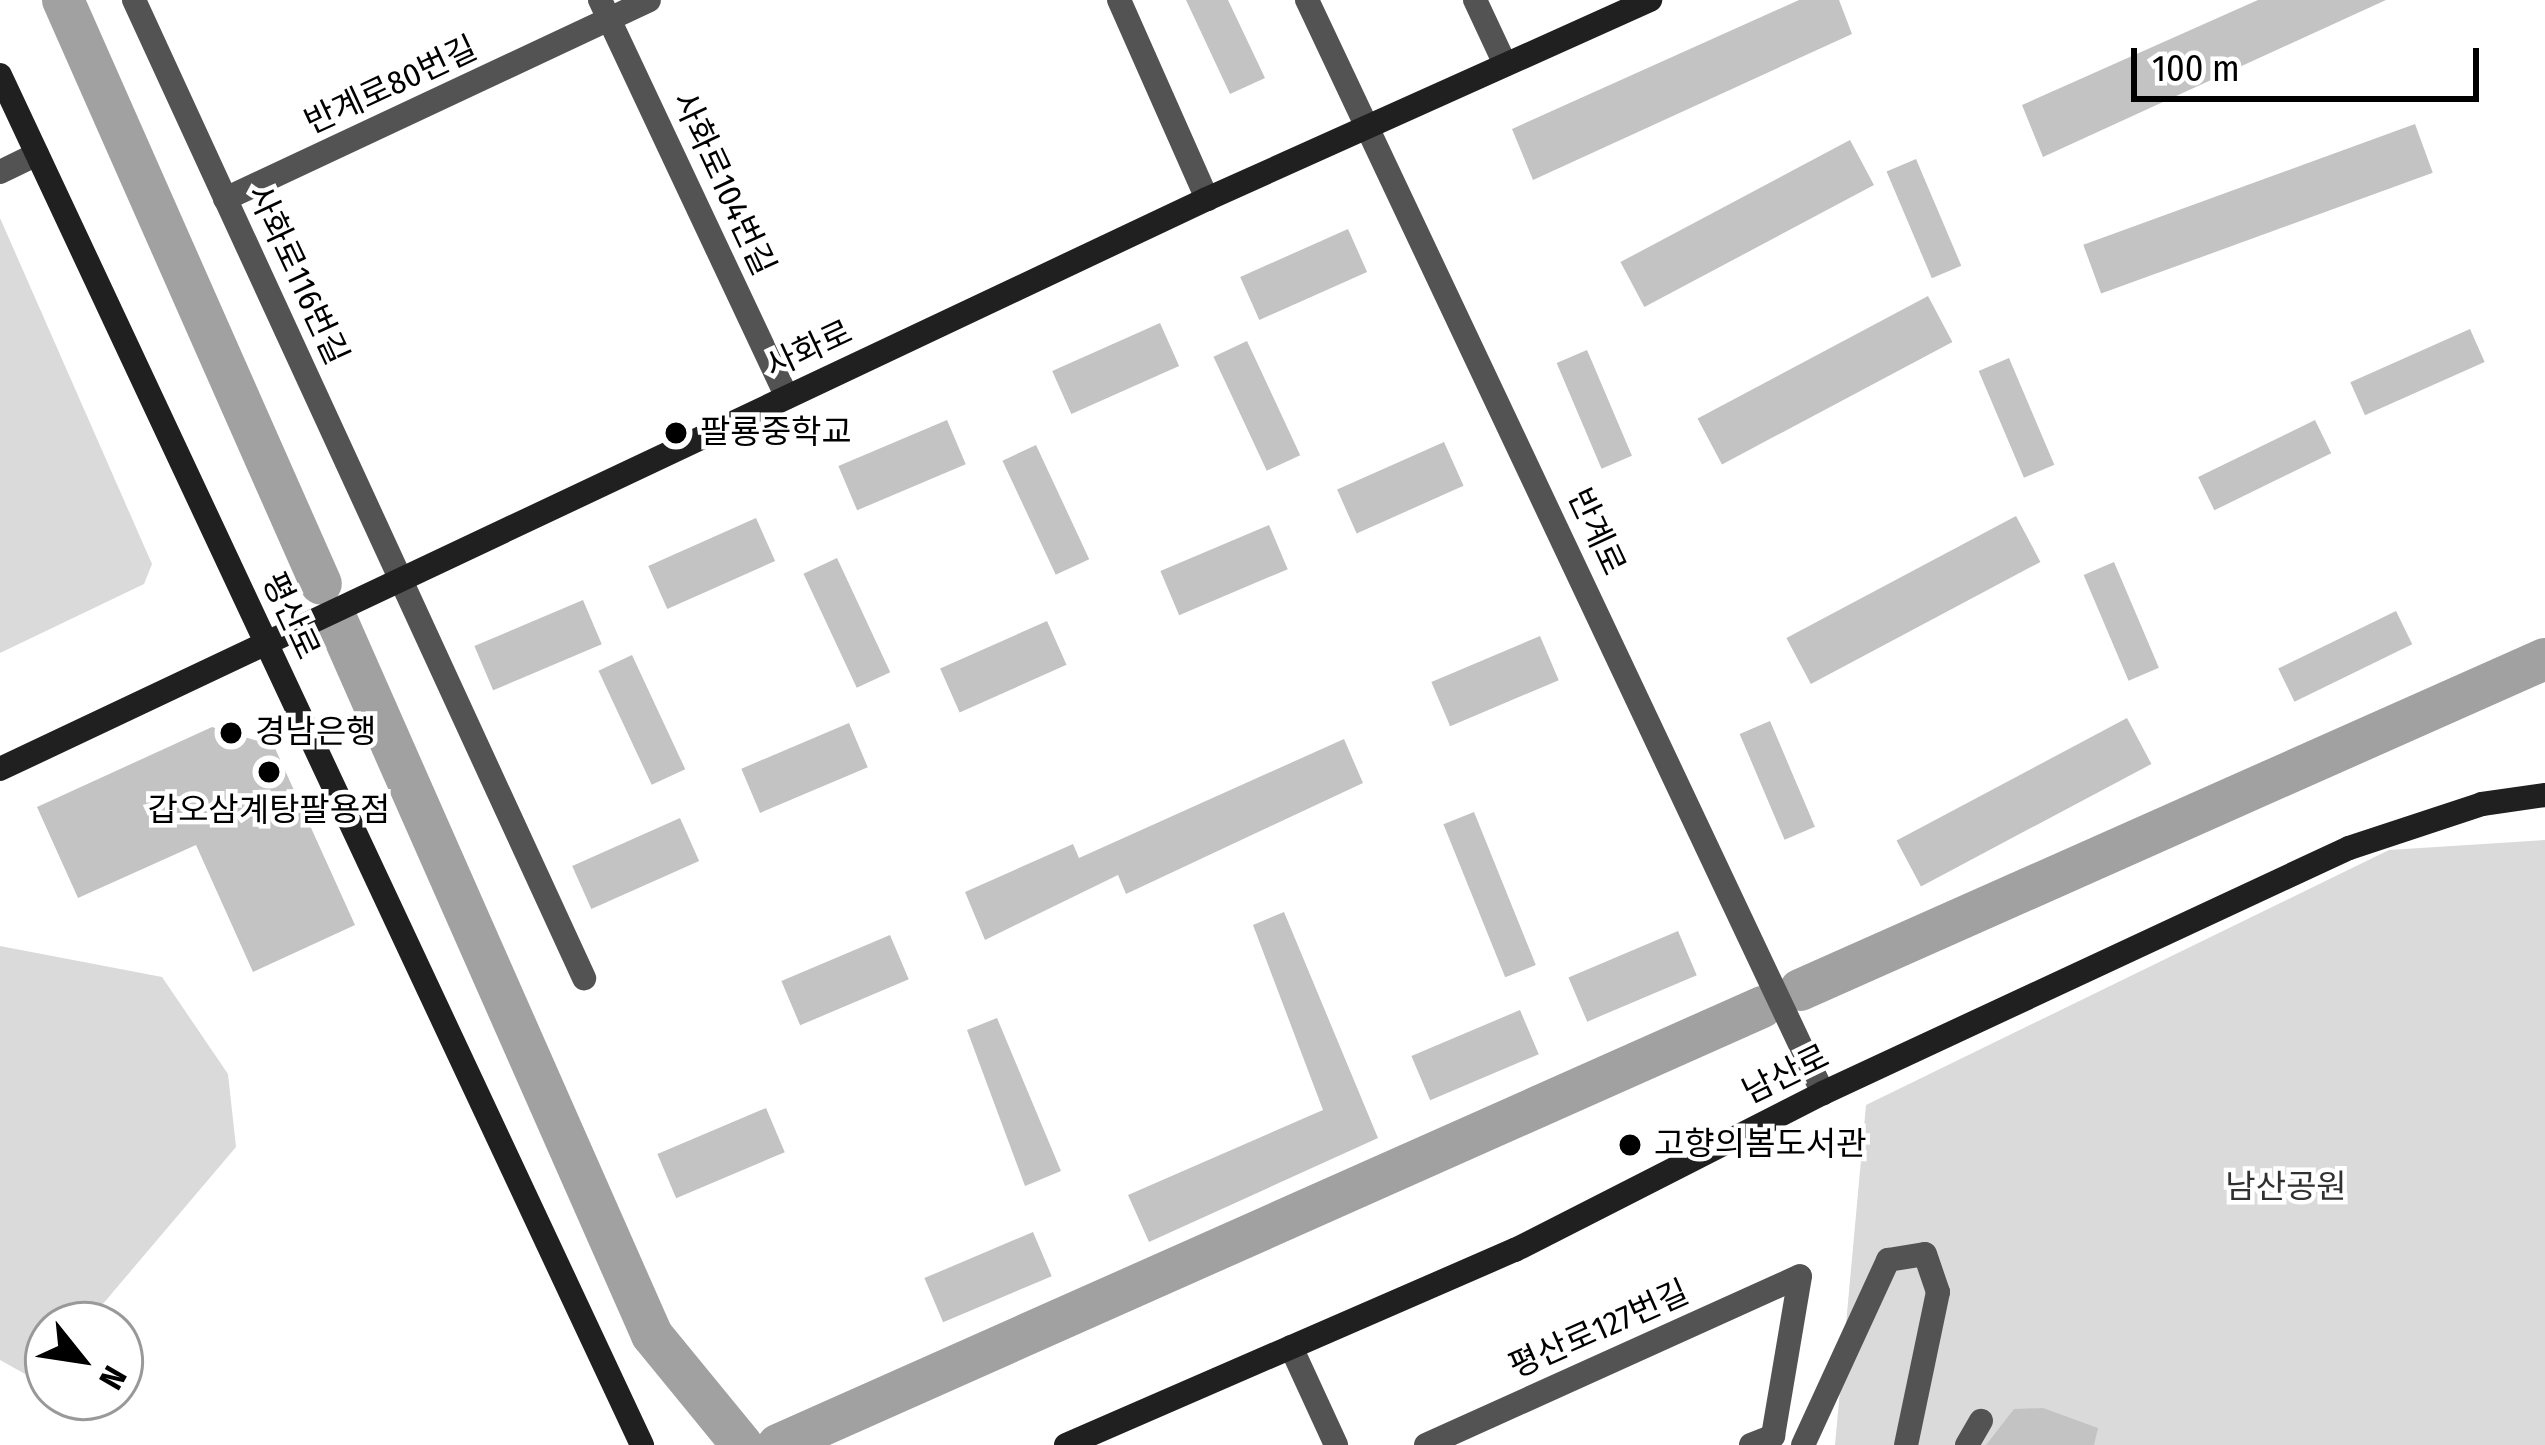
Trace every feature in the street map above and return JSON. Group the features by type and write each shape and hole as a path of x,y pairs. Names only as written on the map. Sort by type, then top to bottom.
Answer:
{"main road":[{"name":"사화로","path":"0,769 1366,125 1650,0"},
{"name":"평산로","path":"0,75 642,1445"},
{"name":"남산로","path":"1066,1445 1515,1250 1823,1093 2349,848 2482,804 2545,795"}],"street":[{"name":"사화로116번길","path":"134,0 584,978"},
{"name":"반계로80번길","path":"225,199 604,10 649,0"},
{"path":"1119,0 1208,199"},
{"name":"반계로","path":"1307,0 1823,1093"},
{"path":"1475,0 1505,64"},
{"name":"사화로104번길","path":"604,10 787,397"},
{"path":"0,172 38,154"},
{"path":"1803,1445 1888,1259 1925,1254 1938,1292 1906,1445"},
{"name":"평산로127번길","path":"1426,1445 1800,1276 1762,1440"},
{"path":"1291,1347 1336,1445"},
{"path":"1966,1445 1981,1420"}],"green space":[{"path":"0,218 152,564 144,584 0,653"},
{"name":"남산공원","path":"2545,840 2545,1445 1835,1445 1866,1105 2389,850"},
{"path":"0,946 162,977 228,1074 236,1147 105,1301 24,1301 24,1373 0,1360"}],"building":[{"path":"1186,0 1228,0 1265,78 1230,94"},
{"path":"1799,0 1839,0 1852,34 1533,180 1512,129"},
{"path":"2258,0 2386,0 2043,157 2022,105"},
{"path":"2415,124 2433,173 2101,294 2083,245"},
{"path":"1850,140 1874,185 1644,307 1620,262"},
{"path":"1916,159 1961,266 1932,278 1887,172"},
{"path":"1348,229 1367,272 1259,320 1240,277"},
{"path":"1928,296 1952,342 1722,464 1698,419"},
{"path":"1160,323 1179,366 1071,414 1052,371"},
{"path":"2470,329 2485,362 2365,415 2350,382"},
{"path":"1247,341 1300,455 1267,471 1213,357"},
{"path":"1587,350 1632,456 1602,469 1557,363"},
{"path":"2009,358 2054,465 2024,478 1979,371"},
{"path":"947,420 966,464 857,510 838,466"},
{"path":"2315,420 2331,453 2214,510 2198,477"},
{"path":"1444,442 1464,486 1357,533 1337,490"},
{"path":"1036,445 1089,559 1056,575 1002,461"},
{"path":"2016,516 2040,562 1811,684 1786,638"},
{"path":"756,518 775,561 667,609 648,566"},
{"path":"1269,525 1288,569 1179,615 1160,571"},
{"path":"837,558 890,672 857,688 803,574"},
{"path":"2114,562 2159,668 2129,681 2084,575"},
{"path":"583,600 602,644 493,690 474,646"},
{"path":"2396,611 2412,644 2294,702 2278,668"},
{"path":"1047,621 1067,665 960,712 940,669"},
{"path":"1540,636 1559,680 1450,726 1431,682"},
{"path":"632,655 685,769 652,785 598,671"},
{"path":"2127,718 2151,764 1921,886 1897,841"},
{"path":"1770,721 1815,827 1785,840 1740,734"},
{"path":"849,723 868,767 760,813 741,769"},
{"path":"212,727 274,746 355,925 253,972 196,845 78,898 37,807"},
{"path":"1344,739 1363,783 1126,894 1118,875 985,940 965,892 1073,844 1079,858"},
{"path":"1474,812 1536,965 1505,977 1443,824"},
{"path":"680,818 699,861 591,909 572,866"},
{"path":"1284,912 1378,1138 1149,1242 1128,1195 1323,1110 1253,925"},
{"path":"1678,931 1697,975 1587,1022 1568,977"},
{"path":"890,935 909,979 800,1025 781,981"},
{"path":"1520,1010 1539,1054 1430,1100 1411,1056"},
{"path":"997,1018 1061,1171 1025,1186 967,1030"},
{"path":"766,1108 785,1152 676,1198 657,1154"},
{"path":"1033,1232 1052,1276 943,1322 924,1278"},
{"path":"2043,1408 2098,1428 2094,1445 1986,1445 2014,1409"}],"waterway":[{"path":"63,0 321,584"},
{"path":"338,623 652,1335 742,1445"},
{"path":"1800,990 2545,659"},
{"path":"778,1445 1762,1007"}],"place":[{"name":"팔룡중학교","path":"676,433"},
{"name":"경남은행","path":"231,733"},
{"name":"갑오삼계탕팔용점","path":"269,772"},
{"name":"고향의봄도서관","path":"1630,1145"}]}
